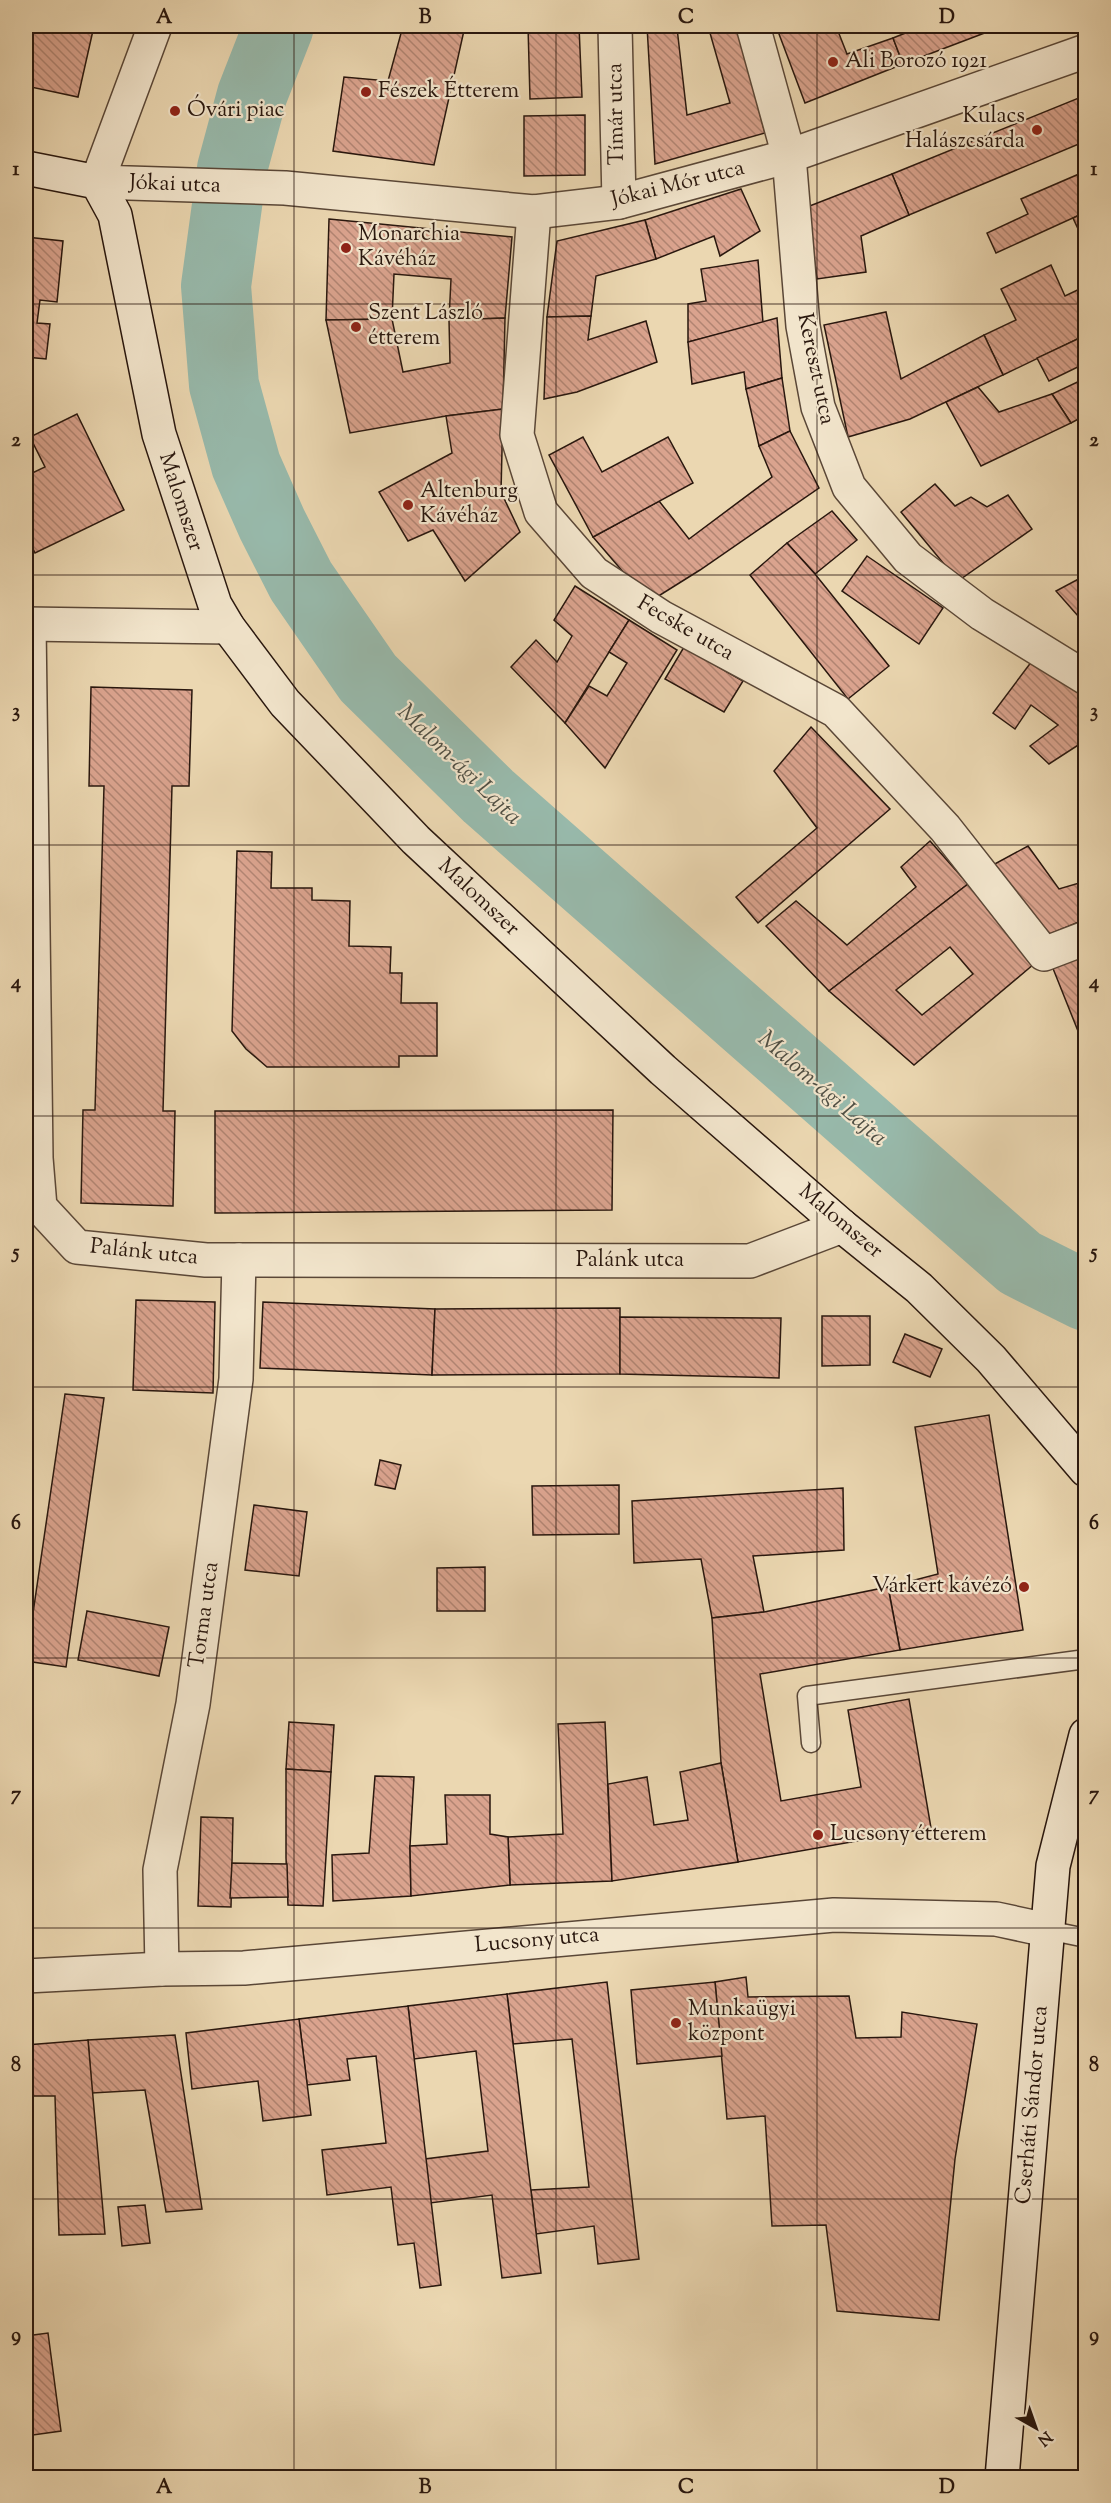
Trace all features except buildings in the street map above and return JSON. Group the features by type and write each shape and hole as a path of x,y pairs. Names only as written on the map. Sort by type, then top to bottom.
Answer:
{"street":[{"path":"98,182 155,26"},
{"name":"Tímár utca","path":"615,26 620,202"},
{"path":"753,26 789,156"},
{"name":"Jókai Mór utca","path":"252,188 285,188 534,212 620,202 789,156 1086,51"},
{"name":"Kereszt utca","path":"789,156 803,326 818,407 849,487 908,558 982,615 1086,678"},
{"name":"Jókai utca","path":"26,168 98,182 252,188"},
{"name":"Malomszer","path":"98,182 115,215 159,434 215,605 228,627 285,704 416,840 663,1070 843,1226 919,1288 991,1359 1086,1470"},
{"name":"Fecske utca","path":"534,212 517,435 541,512 594,573 661,617 836,711 945,828 1044,954 1086,938"},
{"path":"27,624 228,627"},
{"name":"Palánk utca","path":"27,624 36,1134 40,1207 77,1247 206,1260 750,1261 843,1226"},
{"name":"Torma utca","path":"162,1969 160,1870 193,1704 236,1379 239,1260"},
{"name":"Cserháti Sándor utca","path":"1002,2478 1053,1866 1086,1735"},
{"name":"Lucsony utca","path":"26,1976 162,1969 244,1968 834,1915 996,1919 1047,1930"}],"lane":[{"path":"811,1743 807,1696 1086,1659"},
{"path":"1047,1930 1086,1938"}],"waterway":[{"name":"Malom-ági Lajta","path":"279,26 252,95 232,169 216,286 224,385 246,465 301,581 368,678 488,796 1020,1263 1086,1296"}],"place":[{"name":"Ali Borozó 1921","path":"833,62"},
{"name":"Fészek Étterem","path":"366,92"},
{"name":"Óvári piac","path":"175,111"},
{"name":"Kulacs Halászcsárda","path":"1037,130"},
{"name":"Monarchia Kávéház","path":"346,248"},
{"name":"Szent László étterem","path":"356,327"},
{"name":"Altenburg Kávéház","path":"408,505"},
{"name":"Várkert kávézó","path":"1024,1587"},
{"name":"Lucsony étterem","path":"818,1835"},
{"name":"Munkaügyi központ","path":"676,2023"}]}
